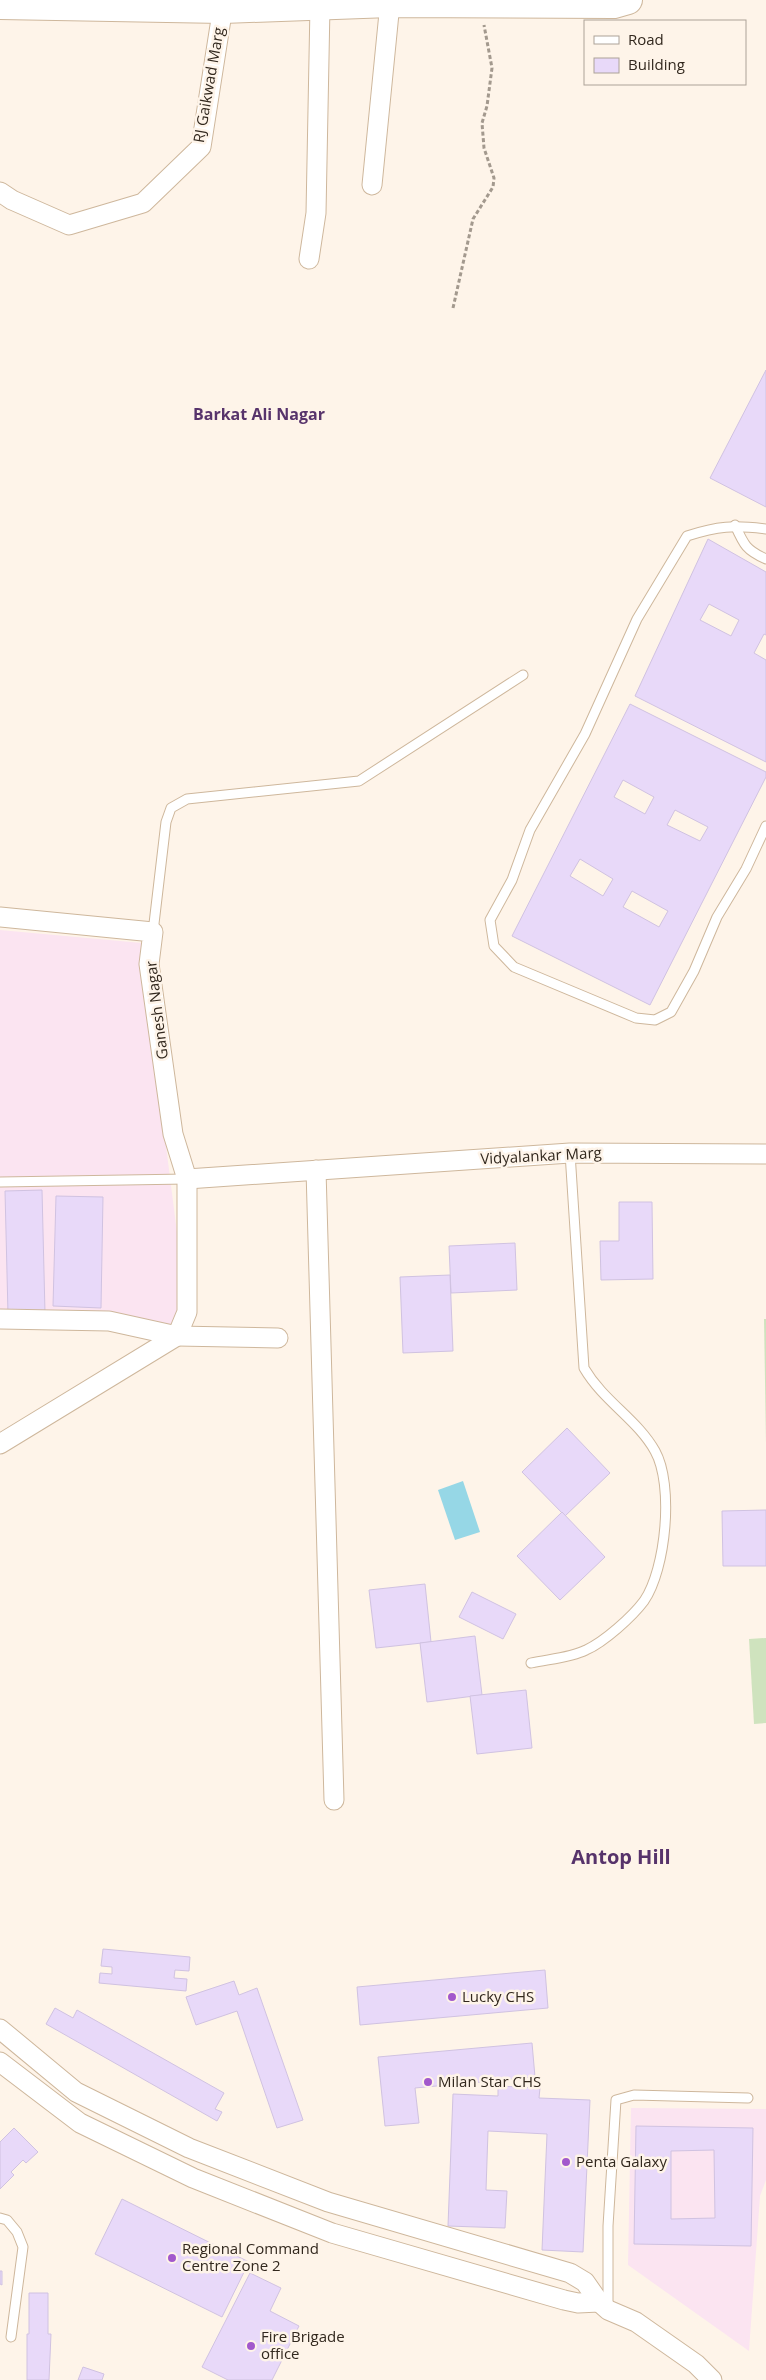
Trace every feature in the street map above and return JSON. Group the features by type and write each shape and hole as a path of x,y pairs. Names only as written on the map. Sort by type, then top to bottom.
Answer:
{"main road":[{"path":"0,5 223,4 320,6 390,3 614,4 628,0"}],"street":[{"path":"372,185 390,3"},
{"name":"RJ Gaikwad Marg","path":"0,192 12,200 69,225 143,203 201,147 223,4"},
{"path":"309,259 316,213 320,6"},
{"path":"0,917 153,932"},
{"name":"Ganesh Nagar","path":"153,932 149,964 174,1134 187,1179 187,1312 177,1336"},
{"name":"Vidyalankar Marg","path":"187,1179 570,1153 766,1154"},
{"path":"316,1170 334,1800"},
{"path":"0,1319 109,1321 177,1336 278,1338"},
{"path":"0,1444 177,1336"},
{"path":"0,2029 76,2092 189,2148 328,2202 570,2273 585,2282 604,2306"},
{"path":"0,2062 80,2123 193,2178 332,2233 564,2300 604,2306 636,2322 696,2364 712,2380"},
{"path":"233,2194 246,2170"}],"lane":[{"path":"735,525 744,545 751,552 766,559"},
{"path":"766,529 735,525 708,529 687,536 637,619 585,734 530,830 512,880 490,920 494,946 514,967 636,1018 655,1020 671,1012 694,971 717,917 746,869 766,826"},
{"path":"153,932 166,822 171,808 187,799 359,781 523,675"},
{"path":"531,1663 585,1650 600,1642 644,1601 658,1564 666,1520 664,1474 655,1451 638,1427 594,1386 584,1368 570,1153"},
{"path":"0,1182 187,1179"},
{"path":"604,2306 616,2100 634,2095 748,2098"},
{"path":"0,2218 7,2220 17,2232 23,2247 11,2337"}],"path":[{"path":"453,308 473,219 493,187 494,178 484,148 482,123 487,106 492,68 480,3"}],"shaded area":[{"path":"0,930 142,943 142,956 187,1312 184,1324 0,1328"},
{"path":"631,2108 766,2109 766,2180 760,2196 749,2351 628,2265"}],"green space":[{"path":"764,1319 766,1319 766,1443"},
{"path":"766,1638 766,1723 754,1724 749,1639"}],"water":[{"path":"463,1481 480,1532 455,1540 438,1490"}],"building":[{"path":"766,370 766,507 710,478"},
{"path":"708,539 766,572 766,635 764,634 754,653 766,660 766,762 635,696","holes":["709,604 739,620 731,636 700,620"]},
{"path":"630,704 766,772 766,777 650,1005 512,936","holes":["623,780 654,797 645,814 614,797","675,810 708,827 700,841 667,825","580,859 613,879 603,896 570,876","632,891 668,911 659,927 623,907"]},
{"path":"42,1190 45,1313 8,1314 5,1191"},
{"path":"56,1196 103,1197 101,1308 53,1306"},
{"path":"619,1202 652,1202 653,1279 601,1280 600,1241 619,1241"},
{"path":"515,1243 517,1290 451,1293 449,1246"},
{"path":"450,1275 453,1351 403,1353 400,1277"},
{"path":"567,1428 610,1473 565,1516 522,1472"},
{"path":"766,1510 766,1566 723,1566 722,1511"},
{"path":"562,1512 605,1557 560,1600 517,1556"},
{"path":"425,1584 431,1642 376,1648 369,1590"},
{"path":"472,1592 516,1614 503,1639 459,1617"},
{"path":"475,1636 482,1695 427,1702 420,1643"},
{"path":"526,1690 532,1748 477,1754 470,1696"},
{"path":"103,1949 190,1957 189,1971 175,1970 174,1978 187,1979 186,1991 99,1983 100,1973 112,1974 112,1967 101,1966"},
{"name":"Lucky CHS","path":"545,1970 548,2008 360,2025 357,1987"},
{"path":"234,1981 239,1995 257,1988 303,2120 277,2128 237,2011 196,2025 186,1997"},
{"path":"55,2008 73,2018 77,2010 224,2093 215,2109 222,2112 217,2121 46,2024"},
{"name":"Milan Star CHS","path":"532,2043 535,2077 415,2088 419,2123 385,2126 378,2057"},
{"name":"Penta Galaxy","path":"498,2086 540,2088 539,2098 590,2100 583,2252 542,2250 547,2134 488,2131 486,2190 507,2191 505,2228 448,2226 453,2094 498,2096"},
{"path":"636,2126 753,2128 751,2246 634,2244","holes":["714,2150 715,2218 671,2219 671,2151"]},
{"path":"14,2128 38,2152 26,2163 23,2160 11,2172 14,2175 0,2189 0,2142"},
{"name":"Regional Command Centre Zone 2","path":"122,2199 249,2262 222,2317 95,2254"},
{"path":"0,2271 2,2271 2,2285 0,2284"},
{"name":"Fire Brigade office","path":"250,2273 281,2288 270,2311 299,2326 272,2380 228,2380 202,2367"},
{"path":"29,2293 48,2293 48,2334 51,2334 49,2380 27,2380"},
{"path":"83,2367 104,2374 102,2380 78,2380"}],"place":[{"name":"Lucky CHS","path":"452,1997"},
{"name":"Milan Star CHS","path":"428,2082"},
{"name":"Penta Galaxy","path":"566,2162"},
{"name":"Regional Command Centre Zone 2","path":"172,2258"},
{"name":"Fire Brigade office","path":"251,2346"}],"district":[{"name":"Barkat Ali Nagar","path":"259,414"},
{"name":"Antop Hill","path":"621,1857"}]}
